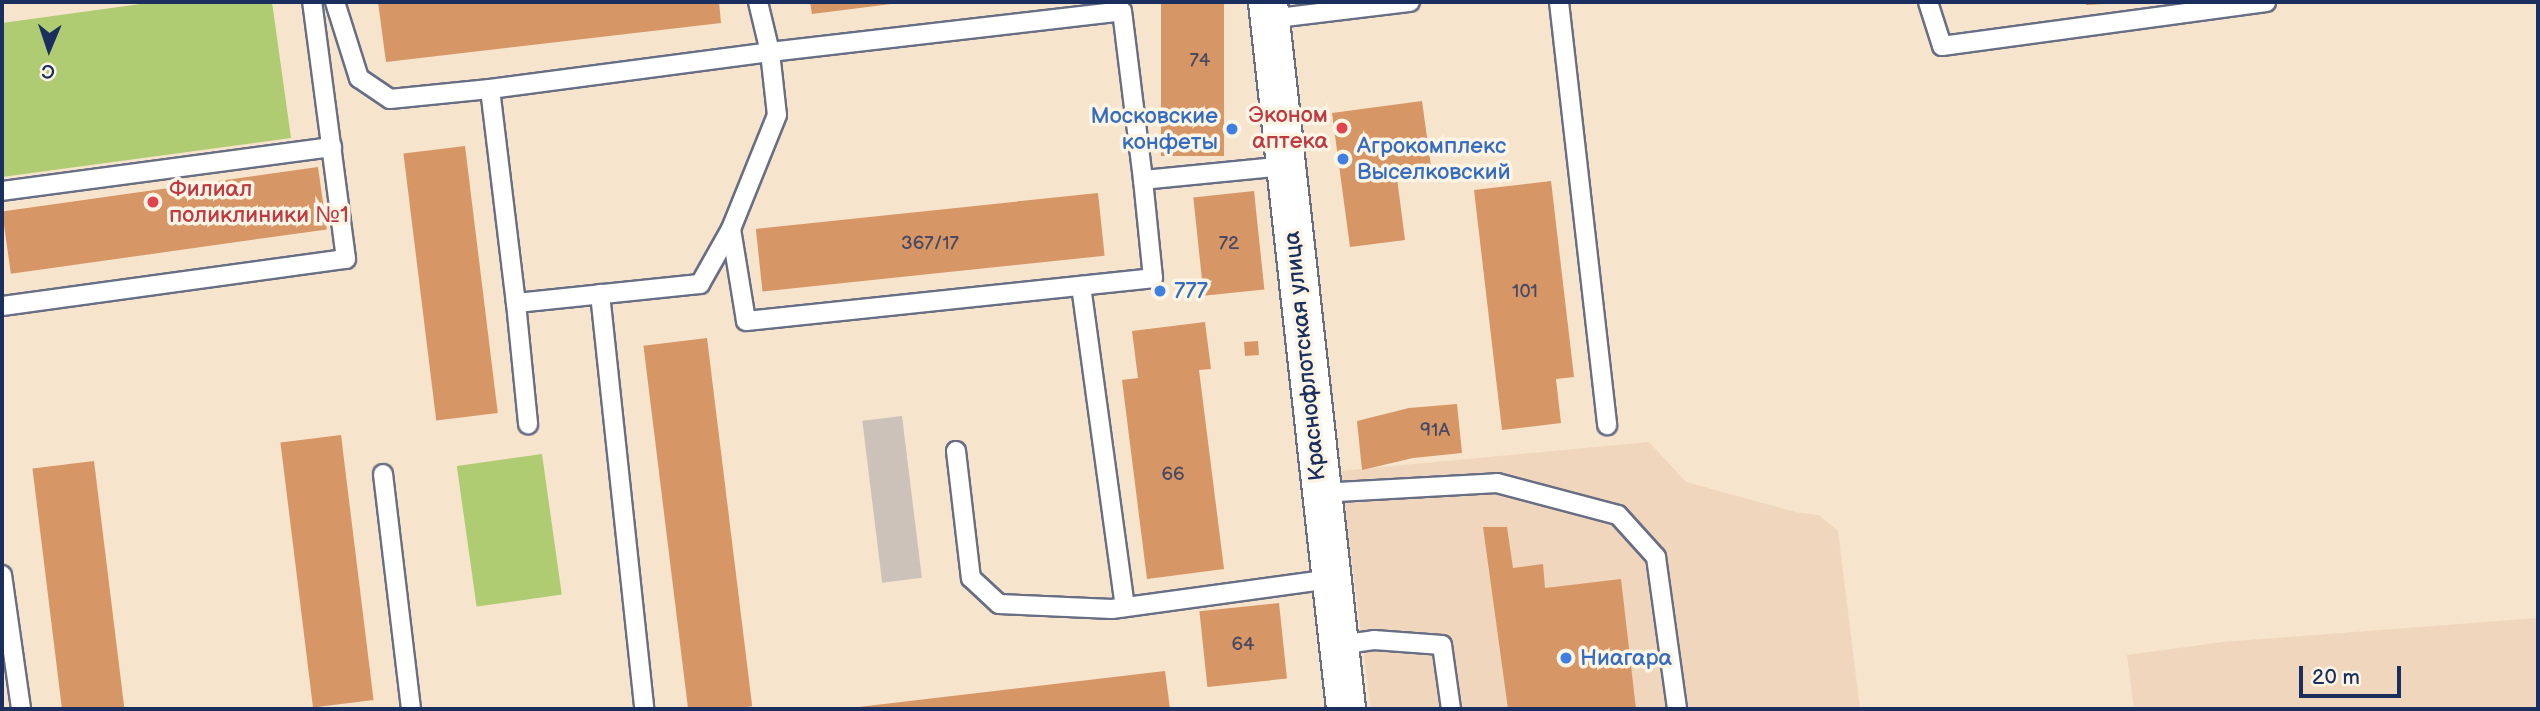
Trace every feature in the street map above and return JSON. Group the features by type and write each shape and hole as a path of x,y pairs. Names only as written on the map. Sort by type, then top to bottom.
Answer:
{"street":[{"name":"Краснофлотская улица","path":"1269,10 1320,493 1346,709"}],"lane":[{"path":"2,306 346,259 312,2"},
{"path":"335,2 359,78 390,99 490,89 770,51 1122,11 1153,278 746,321 731,229"},
{"path":"516,303 700,284 731,229 777,115 770,51 758,2"},
{"path":"1269,10 1410,2"},
{"path":"1559,2 1608,425"},
{"path":"1927,2 1942,46 2266,2"},
{"path":"490,89 528,425"},
{"path":"2,191 332,147"},
{"path":"1143,180 1285,166"},
{"path":"1082,286 1125,607"},
{"path":"600,294 644,709"},
{"path":"956,451 971,578 999,604 1112,609 1331,579"},
{"path":"383,474 411,709"},
{"path":"1320,493 1497,483 1618,514 1656,556 1677,709"},
{"path":"2,575 21,709"},
{"path":"1339,645 1374,640 1441,645 1451,709"}],"shaded area":[{"path":"902,416 922,578 882,583 862,421"},
{"path":"1649,442 1686,482 1795,512 1819,515 1838,531 1860,709 1371,709 1340,471"},
{"path":"2538,618 2538,709 2134,709 2127,655 2223,642"}],"green space":[{"path":"155,2 272,2 291,138 2,177 2,23"},
{"path":"542,454 562,595 477,607 457,466"}],"building":[{"path":"378,2 719,2 721,23 386,62"},
{"path":"810,2 899,2 899,3 812,14"},
{"path":"1161,2 1224,2 1224,156 1161,156"},
{"path":"2086,2 2104,2 2104,4 2086,5"},
{"path":"1422,101 1432,174 1397,178 1405,240 1350,247 1332,113"},
{"path":"465,146 498,413 436,421 403,154"},
{"path":"318,167 327,229 11,274 2,211"},
{"path":"1551,181 1574,377 1556,379 1561,423 1502,430 1474,190"},
{"path":"1254,191 1264,289 1204,296 1193,197"},
{"path":"1098,193 1105,256 762,292 756,229"},
{"path":"1205,322 1211,369 1199,370 1224,569 1147,579 1122,380 1138,378 1132,331"},
{"path":"707,338 752,706 688,709 643,346"},
{"path":"1258,341 1259,355 1245,356 1244,342"},
{"path":"1457,404 1462,453 1413,458 1362,470 1357,421 1409,408"},
{"path":"341,435 374,700 313,707 280,442"},
{"path":"94,461 124,709 62,709 32,469"},
{"name":"Ниагара","path":"1483,527 1507,527 1513,568 1543,564 1545,588 1621,579 1636,709 1508,709"},
{"path":"1279,603 1287,679 1207,687 1199,611"},
{"path":"1165,671 1170,709 850,709 850,708"}],"place":[{"name":"Эконом аптека","path":"1342,128"},
{"name":"Московские конфеты","path":"1232,129"},
{"name":"Агрокомплекс Выселковский","path":"1343,159"},
{"name":"Филиал поликлиники №1","path":"153,202"},
{"name":"777","path":"1160,291"},
{"name":"Ниагара","path":"1566,658"}]}
